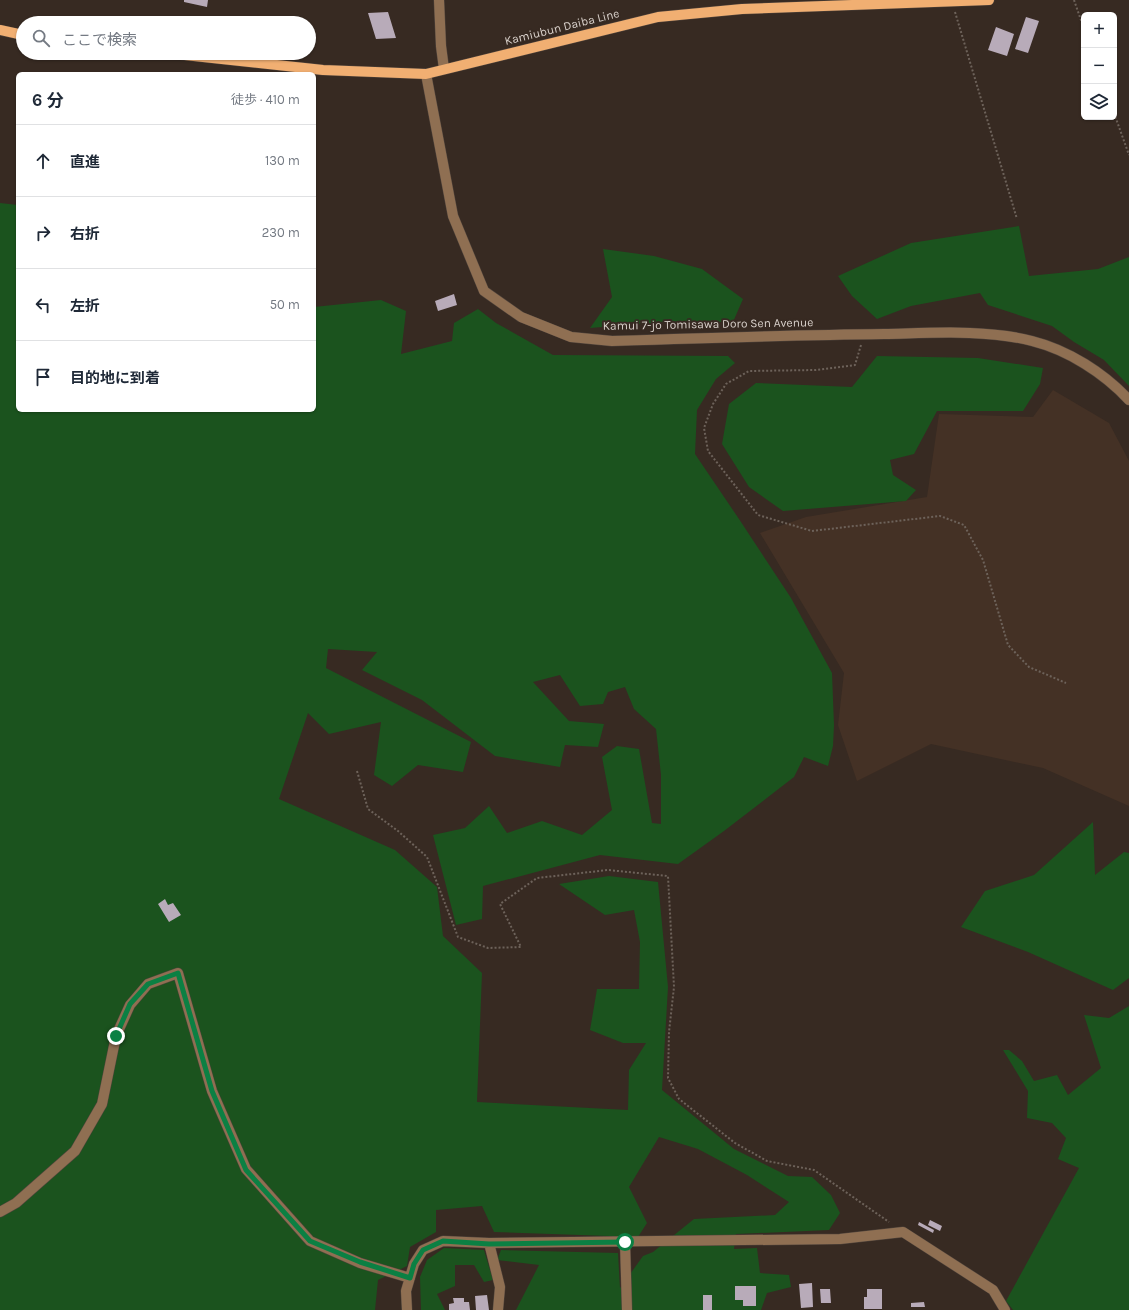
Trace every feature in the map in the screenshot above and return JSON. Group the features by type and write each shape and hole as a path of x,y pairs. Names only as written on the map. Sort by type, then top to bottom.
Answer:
{"main road":[{"name":"Kamiubun Daiba Line","path":"231,60 323,70 426,74 658,17 742,9 989,0"},
{"path":"0,30 16,33"}],"street":[{"path":"439,0 441,46 444,69"},
{"name":"Kamui 7-jo Tomisawa Doro Sen Avenue","path":"426,74 452,216 484,292 521,317 571,337 612,341 865,334 970,333 1000,336 1032,341 1069,355 1100,374 1123,393 1129,400"},
{"path":"0,1212 16,1203 75,1151 102,1104 116,1036 130,1004 148,984 178,973 212,1091 246,1170 310,1241 360,1262 410,1278"},
{"path":"407,1310 406,1291 414,1264 423,1250 443,1241 489,1244 840,1239 903,1232 993,1290 1005,1310"},
{"path":"625,1242 628,1310"},
{"path":"489,1244 500,1287 498,1310"}],"path":[{"path":"1074,0 1081,20"},
{"path":"952,1 1017,219"},
{"path":"1116,120 1129,155"},
{"path":"865,334 855,365 816,370 749,371 726,384 713,404 704,428 708,451 758,515 812,531 940,516 964,525 983,560 1008,645 1029,667 1066,683"},
{"path":"357,771 368,809 398,831 427,857 458,936 488,948 521,947 500,904 537,878 608,870 668,876 674,987 669,1032 668,1078 679,1098 735,1143 767,1161 814,1170 903,1232"}],"shaded area":[{"path":"1053,390 1109,423 1129,461 1129,806 1043,768 931,744 857,781 838,725 844,673 760,533 806,517 927,497 939,414 1033,417"}],"green space":[{"path":"0,203 16,205 16,412 316,412 316,307 381,300 406,311 401,354 452,341 454,323 478,309 496,323 553,355 728,356 735,363 716,379 697,410 695,454 791,598 832,673 834,725 833,746 828,766 804,757 794,777 678,864 600,855 483,886 482,919 456,925 433,835 465,828 489,806 507,833 542,821 582,835 612,810 602,757 617,746 639,749 652,823 661,824 661,775 656,729 634,709 625,687 608,692 603,704 580,706 560,675 533,682 569,721 604,724 598,747 565,745 560,767 495,756 422,700 362,670 377,652 328,649 326,668 471,742 463,772 418,765 392,786 374,775 381,722 329,734 308,713 279,799 395,850 437,887 443,936 482,973 477,1102 628,1110 629,1070 646,1043 623,1043 590,1030 597,989 639,989 640,942 634,910 605,915 559,884 609,876 658,882 668,987 662,1090 734,1149 788,1176 812,1177 831,1195 840,1213 829,1230 736,1234 734,1249 757,1248 760,1273 789,1275 791,1287 767,1293 761,1310 516,1310 539,1265 497,1260 501,1250 618,1253 620,1288 643,1256 653,1252 694,1219 775,1215 789,1202 747,1175 698,1149 659,1137 629,1187 647,1223 638,1237 494,1232 482,1206 436,1210 436,1232 410,1247 407,1266 378,1280 375,1310 0,1310"},
{"path":"1019,226 1029,276 1098,269 1129,257 1129,386 1104,360 1074,342 1052,326 988,305 980,293 911,306 877,319 852,296 838,276 911,243"},
{"path":"603,249 654,256 702,269 743,299 733,322 663,322 590,328 612,297"},
{"path":"877,356 978,358 1043,368 1040,384 1023,411 937,411 914,454 890,460 893,475 916,490 906,501 783,511 749,487 722,444 729,404 756,383 852,387"},
{"path":"1093,822 1095,875 1124,852 1129,853 1129,978 1113,990 1028,952 961,927 985,891 1034,875"},
{"path":"1129,1006 1129,1310 1013,1310 1006,1301 1079,1168 1058,1159 1066,1138 1052,1123 1027,1118 1028,1091 1003,1050 1009,1050 1022,1061 1034,1081 1057,1075 1068,1095 1101,1068 1084,1015 1109,1018"},
{"path":"444,1248 484,1250 493,1280 484,1282 474,1265 455,1265 455,1286 437,1294 445,1310 421,1310 420,1277 427,1260"}],"building":[{"path":"184,0 208,0 207,7 184,2"},
{"path":"388,12 396,38 376,39 368,13"},
{"path":"1026,17 1039,21 1028,53 1015,49"},
{"path":"996,27 1014,34 1007,56 988,50"},
{"path":"454,294 457,305 438,311 435,301"},
{"path":"165,899 168,905 173,903 181,915 169,922 158,904"},
{"path":"930,1220 942,1226 940,1231 928,1225"},
{"path":"919,1222 934,1230 933,1233 918,1225"},
{"path":"812,1283 813,1307 801,1308 799,1284"},
{"path":"735,1286 756,1286 756,1306 743,1306 743,1300 735,1300"},
{"path":"820,1289 830,1289 831,1303 821,1303"},
{"path":"867,1289 882,1289 882,1309 864,1309 864,1297 867,1297"},
{"path":"487,1295 489,1310 476,1310 475,1296"},
{"path":"703,1295 712,1295 712,1310 703,1310"},
{"path":"453,1298 464,1298 464,1302 469,1302 470,1310 449,1310 449,1304 454,1303"},
{"path":"924,1302 925,1307 911,1307 911,1303"}],"route":[{"path":"116,1036 130,1004 148,984 178,973 212,1091 246,1170 310,1241 360,1262 410,1278 414,1264 423,1250 443,1241 489,1244 625,1242"}]}
